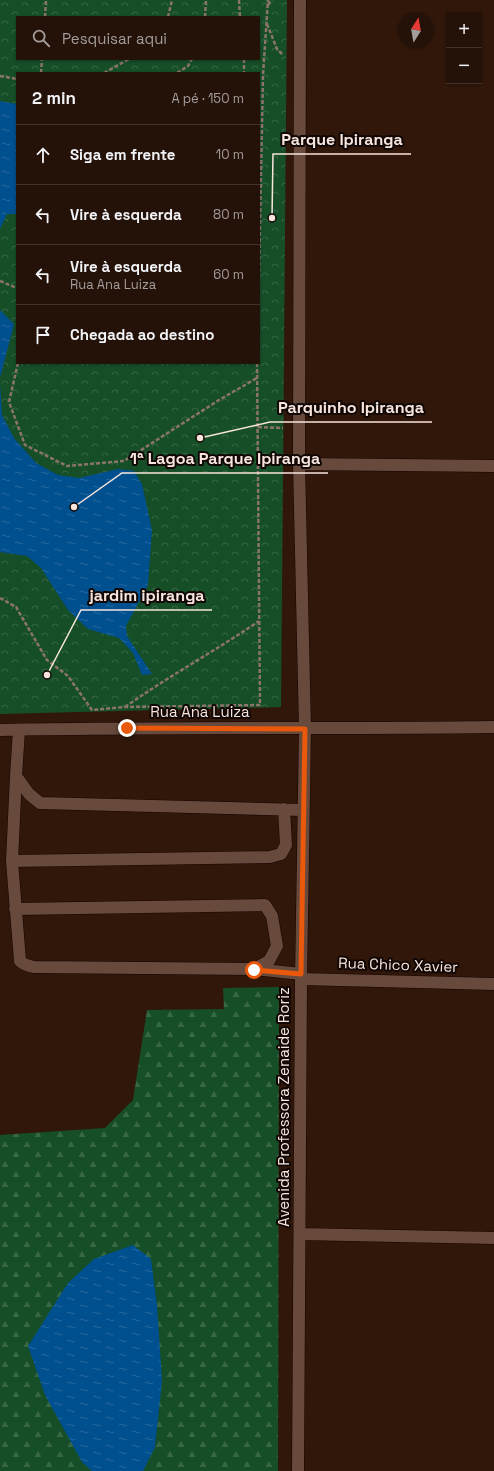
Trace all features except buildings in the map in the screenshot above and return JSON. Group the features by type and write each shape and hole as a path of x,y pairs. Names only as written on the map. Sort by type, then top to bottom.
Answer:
{"street":[{"name":"Avenida Professora Zenaide Roriz","path":"298,1471 302,810 305,729 298,464 300,0"},
{"path":"298,464 494,466"},
{"name":"Rua Ana Luiza","path":"0,730 127,728 305,729 494,727"},
{"name":"Rua Chico Xavier","path":"19,730 12,861 20,961 26,966 254,970 301,976 494,984"},
{"path":"16,776 29,794 40,802 302,810"},
{"path":"12,861 270,857 281,854 286,845 284,809"},
{"path":"15,910 265,905 272,916 277,946 269,961 254,970"},
{"path":"300,1234 494,1238"}],"path":[{"path":"45,16 46,0"},
{"path":"168,16 172,0"},
{"path":"205,16 206,0"},
{"path":"239,0 240,16"},
{"path":"260,227 263,75 268,0"},
{"path":"268,6 272,0"},
{"path":"267,23 277,49 300,70"},
{"path":"41,72 42,60"},
{"path":"106,72 127,60"},
{"path":"179,72 188,66 191,60"},
{"path":"244,60 244,72"},
{"path":"0,76 16,79"},
{"path":"0,281 16,288"},
{"path":"18,364 9,402 25,446 67,466 124,461 219,400 257,378"},
{"path":"0,598 16,607 46,660 68,676 92,710 125,707 260,705 257,364"},
{"path":"258,427 299,429"},
{"path":"125,707 153,687 260,621"}],"green space":[{"path":"0,0 287,0 281,707 0,714"},
{"path":"279,987 278,1471 0,1471 0,1135 105,1128 133,1100 147,1010 224,1009 223,988"}],"water":[{"path":"0,101 16,104 16,214 7,214 0,229"},
{"path":"0,310 14,324 0,378"},
{"path":"0,384 2,415 14,438 36,463 58,475 79,478 118,469 134,471 142,484 152,530 148,585 126,626 127,636 152,674 142,675 133,653 119,638 88,629 68,610 41,568 27,556 0,552"},
{"path":"133,1245 151,1259 157,1305 162,1381 155,1447 143,1471 92,1471 82,1462 45,1395 28,1346 68,1283 94,1259"}],"place":[{"name":"Parque Ipiranga","path":"272,218"},
{"name":"Parquinho Ipiranga","path":"200,438"},
{"name":"1ª Lagoa Parque Ipiranga","path":"74,507"},
{"name":"jardim ipiranga","path":"47,675"}],"route":[{"path":"127,728 305,729 302,810 303,854 301,974 254,970"}]}
